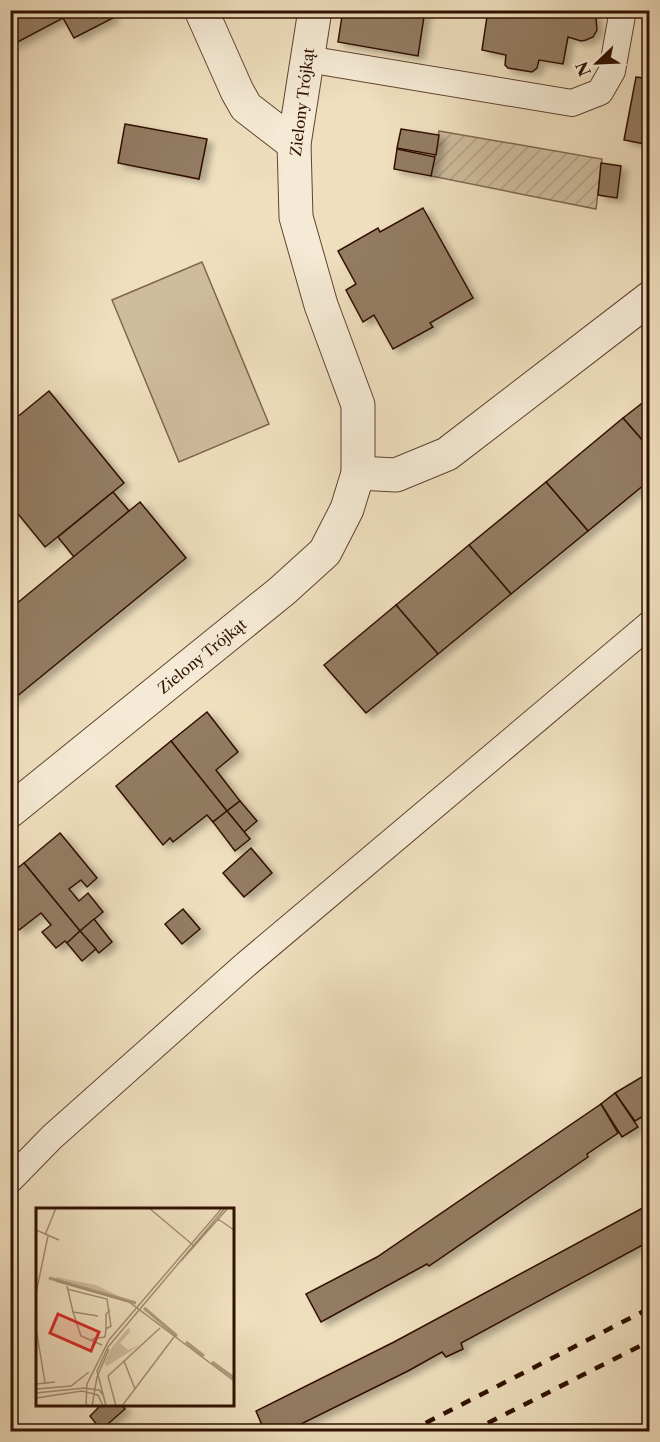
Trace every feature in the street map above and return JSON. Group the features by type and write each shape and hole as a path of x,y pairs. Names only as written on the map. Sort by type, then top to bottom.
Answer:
{"street":[{"path":"201,10 246,107 294,144"},
{"name":"Zielony Trójkąt","path":"10,811 282,591 325,552 347,509 358,473 358,405 321,305 297,223 294,144 315,10"},
{"path":"358,473 396,475 447,454 650,298"}],"lane":[{"path":"307,59 572,103 600,92 612,71 623,10"},
{"path":"10,1180 52,1137 244,966 650,624"}],"shaded area":[{"path":"439,131 602,159 596,209 431,176"},
{"path":"202,262 269,424 179,462 112,300"}],"building":[{"path":"10,10 109,10 113,18 74,38 63,18 10,46"},
{"path":"343,10 425,10 418,56 338,42"},
{"path":"488,10 585,10 594,14 597,30 593,37 586,40 581,41 568,37 563,64 539,60 537,68 532,72 508,68 505,65 506,55 482,50"},
{"path":"636,77 650,79 650,145 624,140"},
{"path":"125,124 207,139 199,179 118,163"},
{"path":"401,129 439,135 436,155 397,148"},
{"path":"397,149 435,157 431,176 394,169"},
{"path":"601,163 621,166 617,198 598,195"},
{"path":"423,208 473,298 430,323 433,327 393,349 374,315 363,322 346,290 356,284 338,251 378,228 380,232"},
{"path":"49,391 124,483 45,547 10,504 10,423"},
{"path":"650,397 650,449 623,418"},
{"path":"623,418 650,449 650,480 588,531 546,482"},
{"path":"546,482 588,531 511,594 469,545"},
{"path":"113,492 129,511 74,557 58,537"},
{"path":"140,502 186,558 10,702 10,609"},
{"path":"469,545 511,594 438,654 396,605"},
{"path":"396,605 438,654 366,713 324,665"},
{"path":"207,712 238,752 216,770 240,801 227,811 171,741"},
{"path":"171,741 227,811 213,822 207,815 173,842 170,838 163,845 116,786"},
{"path":"240,801 257,821 244,832 227,811"},
{"path":"227,811 250,839 235,851 213,822"},
{"path":"60,833 97,878 87,887 81,880 69,889 79,901 88,893 103,912 80,931 24,863"},
{"path":"251,848 272,873 244,897 223,873"},
{"path":"24,863 80,931 67,943 65,941 56,948 42,932 51,925 41,913 19,930 10,920 10,874"},
{"path":"183,909 200,929 182,944 165,924"},
{"path":"94,919 112,942 99,953 80,931"},
{"path":"80,931 96,949 82,961 67,943"},
{"path":"650,1072 650,1112 635,1121 615,1093"},
{"path":"615,1093 638,1127 622,1137 601,1104"},
{"path":"601,1104 618,1133 587,1154 588,1157 429,1266 427,1264 321,1322 306,1294 377,1257"},
{"path":"650,1204 650,1241 461,1343 463,1349 446,1357 442,1352 285,1432 265,1432 256,1411 394,1342"},
{"path":"100,1406 123,1406 125,1409 101,1430 90,1416"}],"railway":[{"path":"408,1432 650,1308"},
{"path":"470,1432 650,1341"}]}
